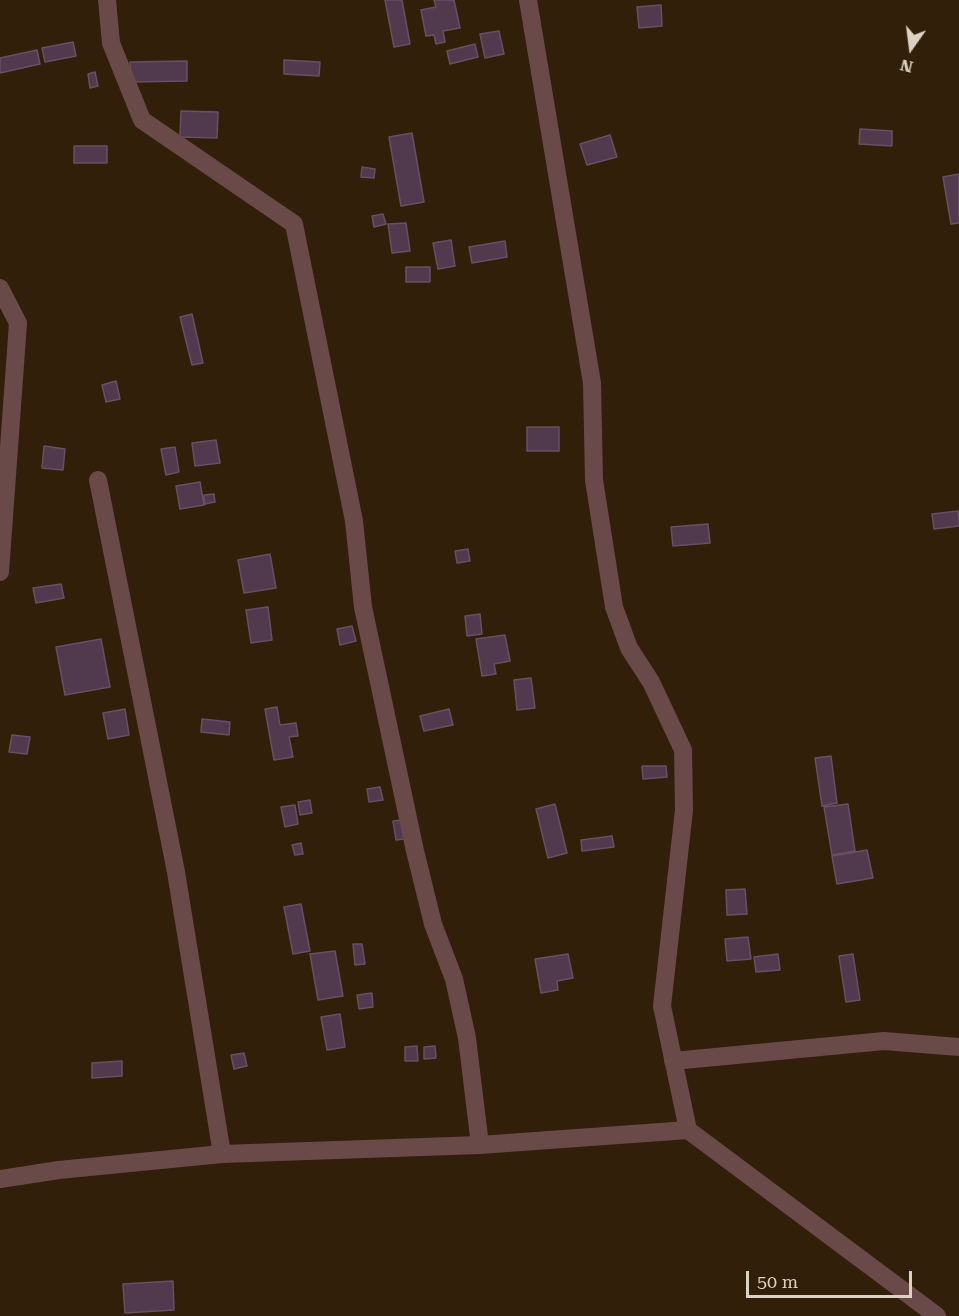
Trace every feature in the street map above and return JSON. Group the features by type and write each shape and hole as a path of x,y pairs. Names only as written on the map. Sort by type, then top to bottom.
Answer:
{"street":[{"path":"107,0 111,43 142,120 294,224 354,521 363,607 415,851 433,924 454,979 468,1038 480,1145"},
{"path":"528,0 592,382 594,480 614,607 629,648 651,682 683,750 684,810 662,1006 687,1130"},
{"path":"0,288 18,323 0,572"},
{"path":"98,480 176,872 222,1154"},
{"path":"673,1061 884,1041 959,1047"},
{"path":"0,1179 59,1170 222,1154 480,1145 687,1130 937,1316"}],"building":[{"path":"385,0 402,0 410,44 394,47"},
{"path":"434,0 454,0 460,28 443,31 445,42 436,44 434,35 426,36 421,10 436,7"},
{"path":"661,5 662,26 639,28 637,7"},
{"path":"499,31 504,54 485,58 480,34"},
{"path":"73,42 76,56 45,62 42,48"},
{"path":"475,44 478,57 450,64 447,51"},
{"path":"37,50 40,64 0,73 0,58"},
{"path":"284,60 320,62 319,76 284,74"},
{"path":"187,61 187,81 131,82 130,62"},
{"path":"95,72 98,86 90,88 88,74"},
{"path":"181,111 218,112 217,138 180,137"},
{"path":"860,129 892,131 892,146 859,144"},
{"path":"412,133 424,202 401,206 389,137"},
{"path":"610,135 617,157 587,165 580,144"},
{"path":"74,146 107,146 107,163 74,163"},
{"path":"362,167 375,169 374,178 361,177"},
{"path":"959,174 959,223 951,224 943,177"},
{"path":"383,214 386,224 374,227 372,216"},
{"path":"406,223 410,251 392,253 388,224"},
{"path":"451,240 455,266 438,269 433,243"},
{"path":"505,241 507,257 472,263 469,247"},
{"path":"406,267 430,267 430,282 406,282"},
{"path":"192,314 203,363 192,365 180,317"},
{"path":"116,381 120,399 106,402 102,385"},
{"path":"527,427 559,427 559,451 527,451"},
{"path":"216,440 220,463 195,466 192,443"},
{"path":"44,446 65,449 63,470 42,468"},
{"path":"175,447 179,472 166,475 161,449"},
{"path":"200,482 204,505 180,509 176,486"},
{"path":"214,494 215,502 205,504 204,495"},
{"path":"958,511 959,526 934,529 932,514"},
{"path":"708,524 710,543 673,546 671,527"},
{"path":"468,549 470,561 457,563 455,551"},
{"path":"270,554 276,588 244,593 238,560"},
{"path":"61,584 64,598 36,603 33,588"},
{"path":"268,607 272,640 251,643 246,610"},
{"path":"480,614 482,634 467,636 465,616"},
{"path":"352,626 356,641 340,645 337,629"},
{"path":"505,635 510,661 494,664 496,674 482,676 476,639"},
{"path":"101,639 110,687 65,695 56,647"},
{"path":"531,678 535,708 517,710 514,680"},
{"path":"277,707 280,725 296,723 298,736 289,737 293,757 274,760 265,709"},
{"path":"125,709 129,735 108,739 103,713"},
{"path":"449,709 453,725 424,731 420,716"},
{"path":"202,719 230,722 229,735 201,732"},
{"path":"12,735 30,737 27,754 9,752"},
{"path":"831,756 837,803 822,806 815,758"},
{"path":"642,766 666,766 667,777 643,779"},
{"path":"380,787 383,800 369,802 367,789"},
{"path":"310,800 312,813 300,815 298,802"},
{"path":"555,804 567,853 548,858 536,809"},
{"path":"848,804 855,851 832,855 824,807"},
{"path":"295,805 298,824 285,827 281,807"},
{"path":"401,820 404,839 396,840 393,821"},
{"path":"612,836 614,847 582,851 581,840"},
{"path":"301,843 303,854 295,855 292,845"},
{"path":"867,850 873,878 837,884 832,856"},
{"path":"745,889 747,914 727,915 726,890"},
{"path":"301,904 310,951 293,954 284,907"},
{"path":"748,937 751,959 727,961 725,939"},
{"path":"353,944 362,944 365,964 355,965"},
{"path":"335,951 343,996 318,1000 310,954"},
{"path":"568,954 573,978 557,981 558,990 541,993 535,959"},
{"path":"778,954 780,970 756,972 754,957"},
{"path":"853,954 860,1000 846,1002 839,956"},
{"path":"372,993 373,1007 359,1009 357,995"},
{"path":"340,1014 345,1047 327,1050 321,1017"},
{"path":"417,1046 418,1061 405,1061 405,1047"},
{"path":"435,1046 436,1058 424,1059 424,1047"},
{"path":"244,1053 247,1066 234,1069 231,1055"},
{"path":"122,1061 122,1076 92,1078 92,1063"},
{"path":"173,1281 174,1310 125,1313 123,1284"}]}
